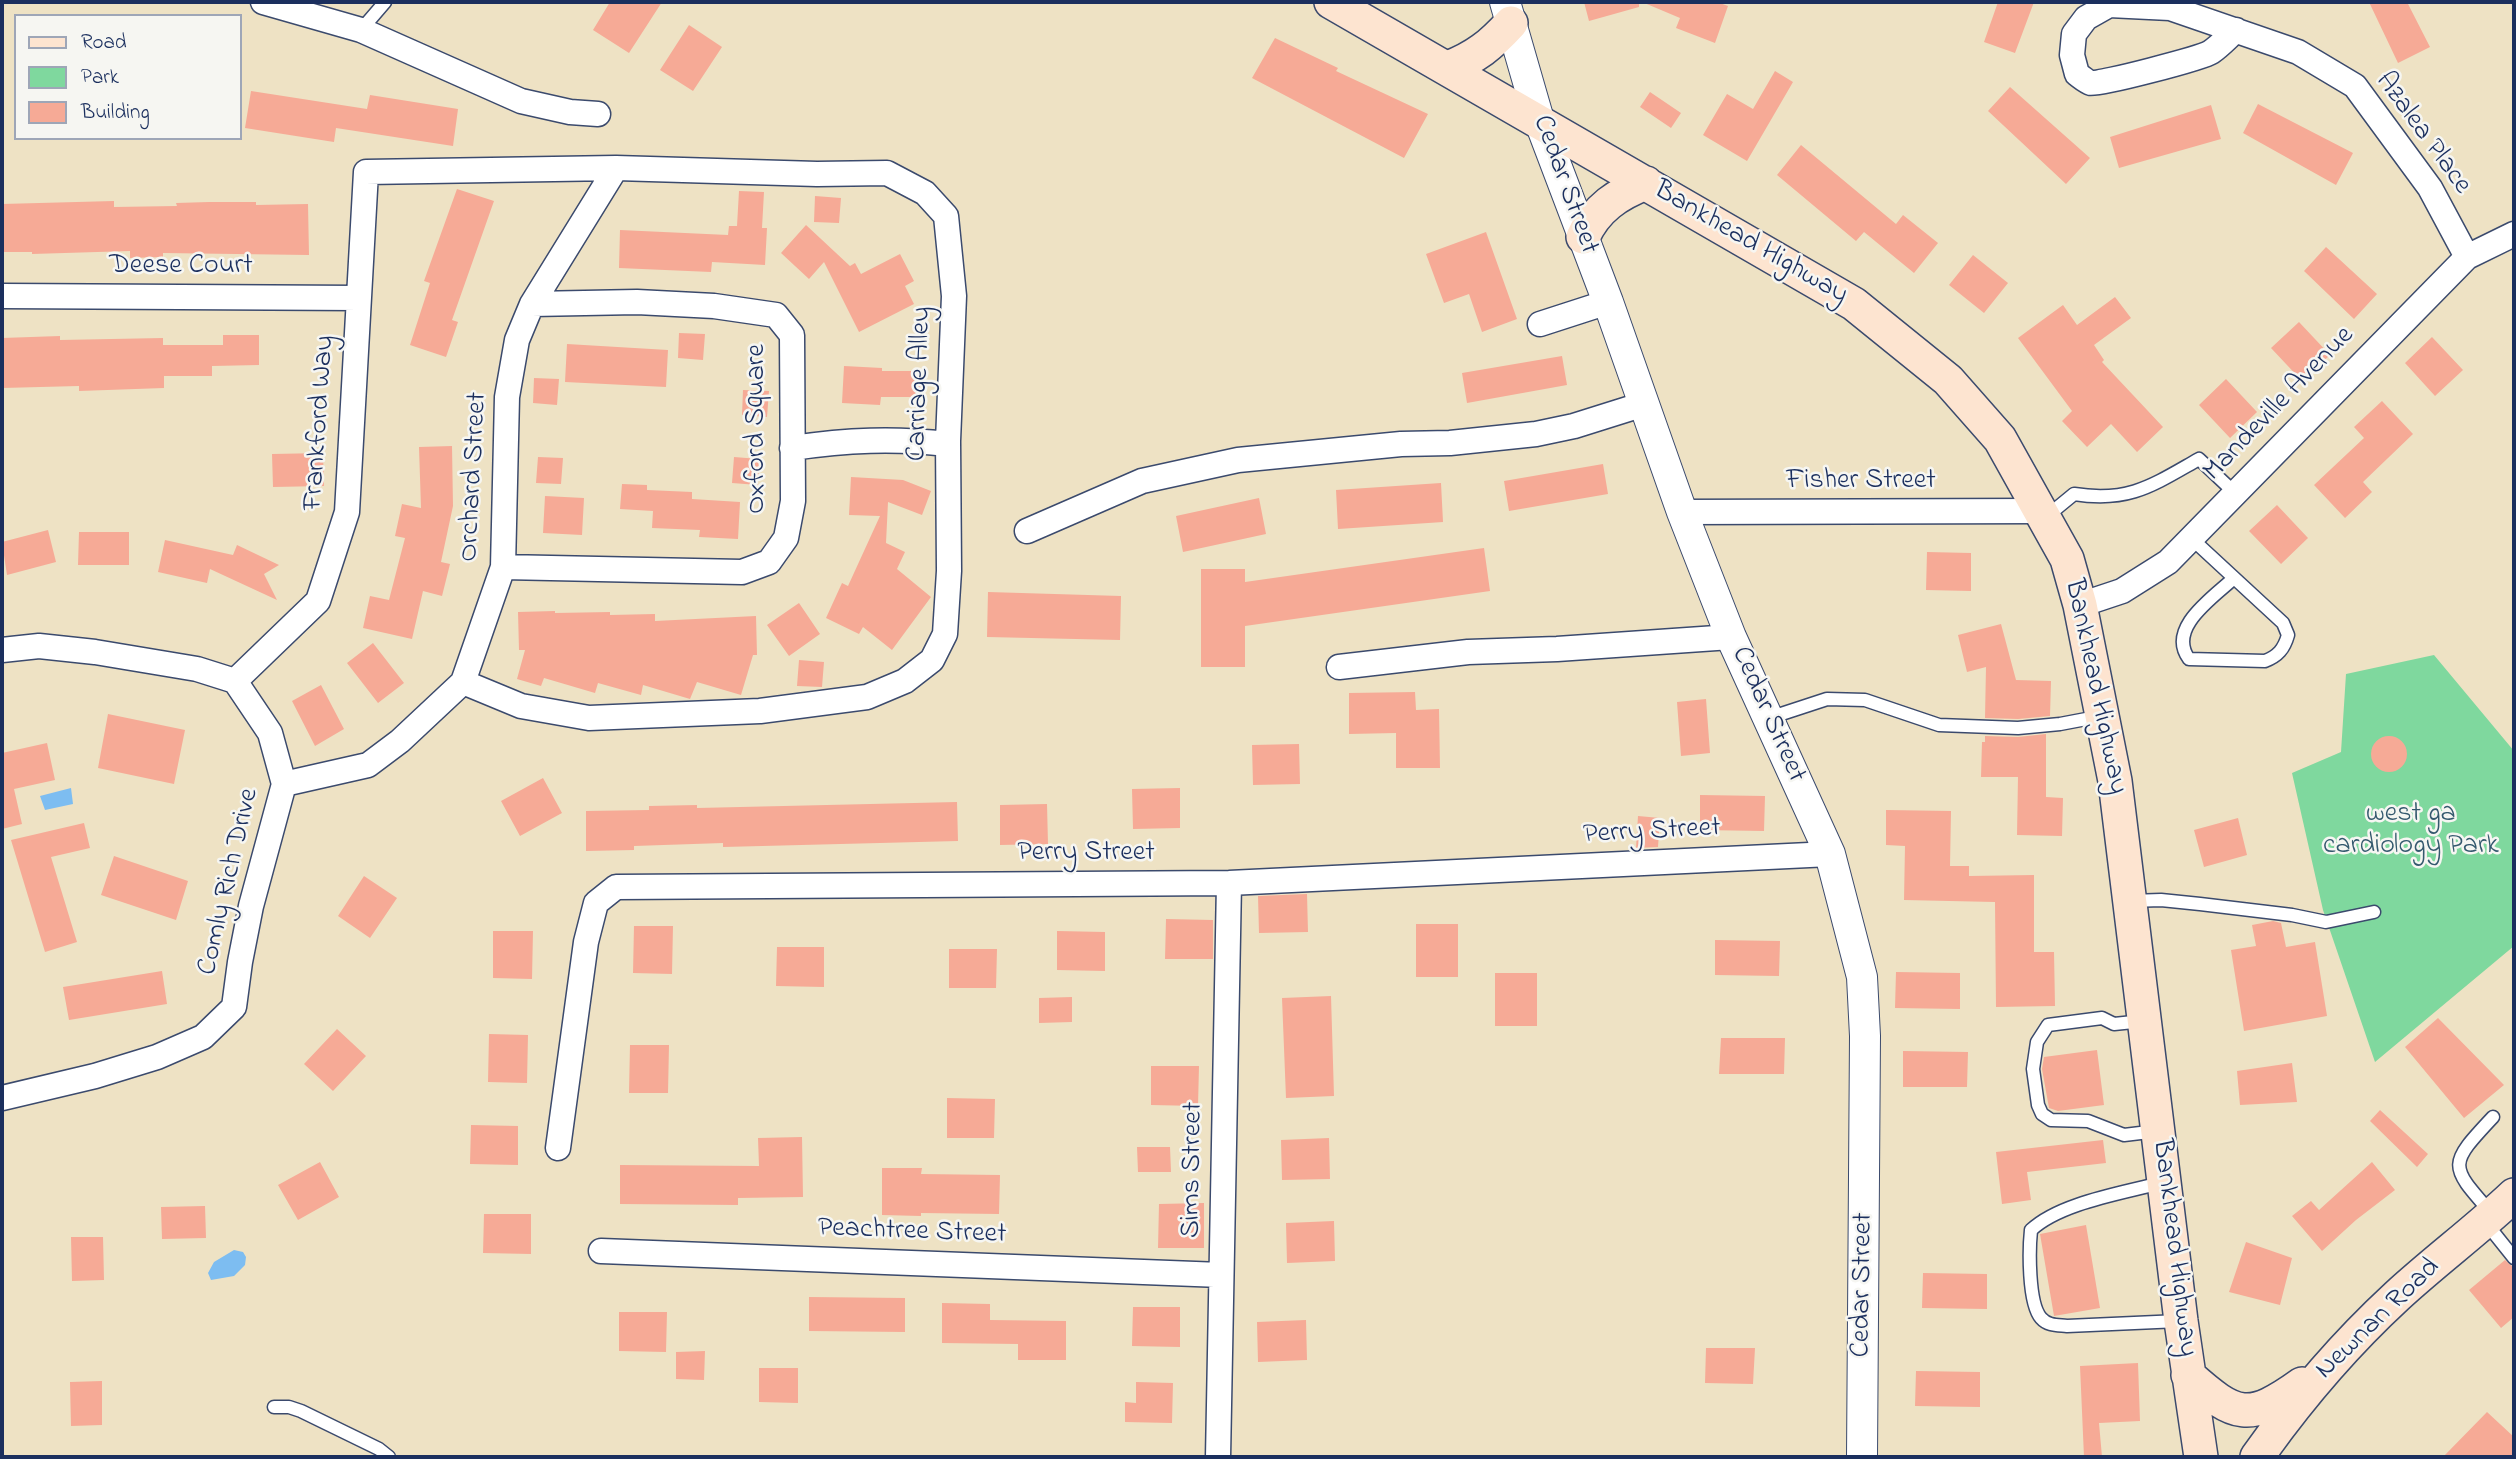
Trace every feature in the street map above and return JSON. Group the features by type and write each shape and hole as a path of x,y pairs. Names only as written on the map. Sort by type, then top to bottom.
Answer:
{"main road":[{"name":"Bankhead Highway","path":"1341,4 1854,304 1948,380 2000,439 2067,559 2080,605 2115,781 2188,1375 2201,1457"},
{"path":"1448,68 1472,59 1508,13"},
{"path":"1583,237 1598,212 1628,190 1646,183"},
{"name":"Newnan Road","path":"2257,1457 2290,1411 2398,1295 2498,1210"},
{"path":"2188,1375 2215,1399 2236,1409 2257,1411 2278,1402 2333,1363"}],"street":[{"path":"272,3 361,30 521,101 570,112 598,114"},
{"name":"Azalea Place","path":"2236,30 2211,52 2110,82 2092,84 2077,74 2072,55 2074,33 2086,18 2109,5 2170,8 2236,30 2298,52 2355,86 2430,188 2467,257"},
{"name":"Cedar Street","path":"1508,13 1539,120 1608,302 1682,512 1731,637 1830,854 1861,977 1865,1036 1862,1457"},
{"name":"Carriage Alley","path":"366,172 616,168 817,174 887,173 925,193 946,216 954,296 948,444 949,571 945,634 932,660 905,681 867,697 760,711 589,718 521,706 463,682"},
{"name":"Orchard Street","path":"284,784 368,765 400,741 463,682 503,567 507,397 517,340 532,304 616,168"},
{"name":"Frankford Way","path":"235,681 318,601 347,512 366,172"},
{"name":"Mandeville Avenue","path":"2080,605 2122,591 2168,562 2467,257 2514,234"},
{"name":"Deese Court","path":"2,296 359,298"},
{"name":"Oxford Square","path":"503,567 742,572 769,562 786,538 793,501 792,335 775,315 714,306 637,302 532,304"},
{"path":"1541,324 1608,302"},
{"path":"1027,531 1142,481 1238,460 1387,445 1450,443 1536,433 1574,426 1644,404"},
{"path":"793,448 844,440 898,439 948,444"},
{"name":"Fisher Street","path":"1682,512 2042,515"},
{"path":"1339,667 1468,652 1558,649 1731,637"},
{"path":"2,650 39,646 96,652 197,669 235,681"},
{"name":"Comly Rich Drive","path":"2,1098 95,1076 157,1057 203,1037 234,1007 251,906 284,784 270,733 235,681"},
{"name":"Perry Street","path":"558,1148 586,942 596,903 616,887 1229,883 1830,854"},
{"name":"Sims Street","path":"1218,1457 1229,883"},
{"name":"Peachtree Street","path":"601,1251 1221,1275"}],"lane":[{"path":"361,30 386,2"},
{"path":"2042,515 2074,494 2099,498 2123,496 2142,490 2199,459 2235,493"},
{"path":"2191,538 2283,623 2288,635 2276,657 2265,661 2189,659 2183,650 2182,639 2187,624 2234,578"},
{"path":"1768,719 1827,699 1865,700 1939,725 2018,728 2102,716"},
{"path":"2130,901 2161,900 2200,904 2292,915 2326,922 2374,912"},
{"path":"2144,1021 2114,1024 2102,1017 2048,1025 2036,1042 2033,1069 2042,1114 2051,1119 2088,1121 2124,1135 2158,1131"},
{"path":"2493,1117 2460,1155 2458,1168 2461,1178 2498,1210 2514,1258"},
{"path":"2165,1182 2078,1206 2042,1220 2031,1230 2029,1251 2034,1298 2039,1316 2049,1324 2067,1326 2182,1321"},
{"path":"274,1407 289,1407 301,1411 379,1449 388,1457"}],"green space":[{"name":"west ga cardiology Park","path":"2434,655 2514,751 2514,946 2375,1062 2323,910 2292,773 2341,752 2346,674"}],"water":[{"path":"71,788 73,804 45,810 40,796"},
{"path":"234,1250 243,1252 246,1257 245,1265 234,1276 211,1280 208,1273 214,1262"}],"building":[{"path":"610,2 662,2 629,53 593,30"},
{"path":"1584,2 1639,2 1639,7 1589,21"},
{"path":"1642,2 1717,2 1728,6 1715,43 1676,28 1680,18"},
{"path":"1998,2 2034,2 2015,53 1984,42"},
{"path":"2369,2 2407,2 2430,47 2398,63"},
{"path":"689,25 722,47 693,91 660,70"},
{"path":"1275,38 1338,68 1336,71 1428,114 1404,158 1252,78"},
{"path":"1775,71 1793,82 1747,161 1703,135 1727,94 1753,109"},
{"path":"2010,87 2090,158 2066,184 1988,111"},
{"path":"251,91 367,109 370,95 458,109 453,146 336,128 334,142 245,128"},
{"path":"1650,92 1681,113 1671,128 1640,107"},
{"path":"2258,104 2353,153 2336,185 2243,133"},
{"path":"2211,105 2221,139 2119,168 2110,137"},
{"path":"1801,145 1896,224 1903,215 1938,243 1914,273 1864,232 1856,241 1777,175"},
{"path":"457,189 494,201 452,320 458,322 446,357 410,345 430,283 424,281"},
{"path":"739,191 764,192 762,228 767,228 765,265 712,262 711,272 619,268 620,230 728,235 729,226 737,226"},
{"path":"815,196 841,198 839,223 814,222"},
{"path":"114,201 114,207 177,206 176,203 209,202 308,204 309,255 163,253 163,257 130,258 130,251 32,254 2,252 2,204"},
{"path":"806,225 850,266 855,263 861,274 900,254 914,281 905,286 914,304 859,332 824,262 809,279 781,253"},
{"path":"1486,232 1517,319 1482,332 1469,294 1444,303 1426,254"},
{"path":"2326,247 2377,294 2354,319 2304,271"},
{"path":"1973,255 2008,283 1984,313 1949,285"},
{"path":"2115,297 2131,318 2094,345 2104,360 2102,362 2163,427 2137,452 2111,424 2087,447 2062,421 2072,411 2018,338 2063,305 2077,325"},
{"path":"2299,322 2330,355 2302,381 2271,348"},
{"path":"679,333 705,334 703,360 678,358"},
{"path":"223,335 259,335 259,365 212,366 212,376 164,376 164,388 79,391 79,386 2,388 2,338 163,338 163,345 223,345"},
{"path":"2432,337 2463,370 2435,396 2405,363"},
{"path":"567,344 668,350 666,387 565,382"},
{"path":"1562,356 1567,385 1467,403 1462,373"},
{"path":"844,366 882,368 882,371 922,371 922,397 881,397 880,405 842,403"},
{"path":"534,378 559,379 557,405 533,403"},
{"path":"2226,379 2257,412 2230,438 2199,405"},
{"path":"743,390 769,391 767,417 742,415"},
{"path":"2382,401 2413,434 2363,482 2372,492 2345,518 2314,485 2364,438 2354,427"},
{"path":"452,446 453,506 441,562 450,564 442,596 423,591 412,639 363,628 370,596 389,600 405,538 395,536 402,504 421,508 419,447"},
{"path":"323,453 324,486 273,487 272,454"},
{"path":"538,457 563,458 561,484 536,483"},
{"path":"734,457 759,459 758,485 732,483"},
{"path":"1603,464 1608,494 1509,511 1504,481"},
{"path":"851,477 903,480 931,491 922,515 888,502 886,543 905,552 897,569 931,597 892,650 863,627 859,634 826,618 842,583 848,586 880,516 849,515"},
{"path":"1441,483 1443,522 1338,529 1336,490"},
{"path":"622,484 647,485 647,490 692,492 692,499 740,502 738,539 699,537 700,530 652,528 653,511 620,509"},
{"path":"545,496 584,498 582,535 543,533"},
{"path":"1259,498 1266,534 1183,552 1176,516"},
{"path":"2277,505 2308,538 2281,564 2249,531"},
{"path":"48,530 56,562 7,575 2,542"},
{"path":"79,532 129,532 129,565 78,565"},
{"path":"165,540 233,555 237,545 279,565 264,574 277,600 210,569 207,583 158,572"},
{"path":"1484,548 1490,591 1245,626 1245,667 1201,667 1201,569 1245,569 1245,582"},
{"path":"1927,552 1971,553 1971,591 1926,590"},
{"path":"988,592 1121,596 1120,640 987,637"},
{"path":"799,603 820,634 789,656 767,625"},
{"path":"518,612 610,612 610,615 655,614 655,621 756,616 757,655 753,655 741,695 697,682 690,699 643,685 641,695 598,683 595,693 544,678 541,686 517,679 525,650 519,650"},
{"path":"2001,624 2016,680 2051,681 2050,716 1985,718 1986,667 1967,672 1958,635"},
{"path":"373,643 404,683 378,703 347,663"},
{"path":"799,660 824,662 822,687 797,686"},
{"path":"321,685 344,729 315,746 292,701"},
{"path":"1415,692 1416,710 1439,709 1440,768 1396,768 1396,733 1349,734 1349,693"},
{"path":"1706,699 1710,753 1681,756 1677,702"},
{"path":"108,714 185,730 174,784 98,768"},
{"path":"2046,734 2046,797 2063,798 2062,836 2017,835 2018,777 1981,777 1982,742 1985,742 1985,736"},
{"path":"2389,736 2402,741 2407,754 2402,767 2389,772 2376,767 2371,754 2376,741"},
{"path":"47,743 55,780 14,789 22,824 2,829 2,753"},
{"path":"1299,744 1300,784 1253,785 1252,745"},
{"path":"543,778 562,813 520,836 501,801"},
{"path":"1180,788 1180,828 1133,829 1132,789"},
{"path":"1700,795 1765,796 1764,831 1700,830"},
{"path":"957,802 958,841 723,847 723,843 634,846 634,850 586,851 586,811 649,810 649,806 697,805 697,808"},
{"path":"1047,804 1048,844 1000,845 1000,805"},
{"path":"1886,810 1951,811 1950,866 1969,866 1969,876 2034,875 2034,952 2054,952 2055,1006 1996,1007 1995,902 1904,900 1905,846 1886,845"},
{"path":"1638,816 1660,818 1658,847 1636,848"},
{"path":"2238,818 2247,855 2204,867 2194,830"},
{"path":"84,823 90,848 51,857 77,942 45,952 11,840"},
{"path":"114,856 188,881 176,920 101,895"},
{"path":"364,876 397,898 370,938 338,916"},
{"path":"1307,894 1308,932 1259,933 1258,896"},
{"path":"1166,919 1213,920 1213,959 1165,959"},
{"path":"2273,921 2281,923 2286,947 2315,942 2327,1016 2244,1031 2231,950 2256,946 2252,925"},
{"path":"1416,924 1458,924 1458,977 1416,977"},
{"path":"634,926 673,926 672,974 633,973"},
{"path":"493,931 533,931 532,979 493,978"},
{"path":"1057,931 1105,932 1105,971 1057,970"},
{"path":"1715,940 1780,941 1779,976 1715,975"},
{"path":"777,947 824,947 824,987 776,986"},
{"path":"949,949 997,949 996,988 949,988"},
{"path":"162,971 167,1004 69,1020 63,987"},
{"path":"1896,972 1960,973 1960,1009 1895,1008"},
{"path":"1495,973 1537,973 1537,1026 1495,1026"},
{"path":"1331,996 1334,1096 1286,1098 1282,998"},
{"path":"1072,997 1072,1022 1039,1023 1039,998"},
{"path":"2438,1018 2504,1085 2464,1118 2405,1047"},
{"path":"337,1029 366,1056 333,1091 304,1064"},
{"path":"489,1034 528,1035 527,1083 488,1082"},
{"path":"1721,1038 1785,1038 1784,1074 1719,1074"},
{"path":"630,1045 669,1045 668,1093 629,1093"},
{"path":"2097,1050 2104,1105 2058,1111 2049,1108 2042,1069 2044,1057"},
{"path":"1903,1051 1968,1052 1967,1087 1903,1087"},
{"path":"2292,1063 2297,1102 2240,1105 2237,1071"},
{"path":"1151,1066 1199,1066 1198,1106 1151,1105"},
{"path":"947,1098 995,1099 994,1138 947,1138"},
{"path":"2380,1110 2428,1154 2417,1167 2370,1121"},
{"path":"471,1125 518,1126 518,1165 470,1164"},
{"path":"802,1137 803,1197 738,1198 738,1205 620,1204 620,1165 759,1166 758,1138"},
{"path":"1329,1138 1330,1179 1282,1180 1281,1140"},
{"path":"2103,1140 2106,1163 2027,1172 2031,1200 2002,1204 1996,1152"},
{"path":"1137,1147 1170,1147 1171,1172 1138,1172"},
{"path":"320,1162 339,1197 298,1220 278,1185"},
{"path":"2372,1162 2395,1190 2322,1251 2292,1216 2311,1201 2319,1210"},
{"path":"882,1168 922,1168 921,1174 1000,1175 999,1214 882,1215"},
{"path":"1204,1203 1204,1248 1158,1248 1159,1204"},
{"path":"205,1206 206,1238 162,1239 161,1207"},
{"path":"484,1214 531,1214 531,1254 483,1253"},
{"path":"1334,1221 1335,1261 1287,1263 1286,1223"},
{"path":"2086,1225 2100,1308 2054,1316 2040,1234"},
{"path":"71,1237 103,1237 104,1280 72,1281"},
{"path":"2246,1242 2292,1258 2280,1305 2229,1292"},
{"path":"2505,1260 2514,1268 2514,1317 2501,1328 2469,1290"},
{"path":"1923,1273 1987,1274 1987,1309 1922,1308"},
{"path":"809,1297 905,1298 905,1332 809,1331"},
{"path":"942,1303 990,1304 990,1320 1066,1321 1066,1360 1018,1360 1018,1344 942,1343"},
{"path":"1133,1307 1180,1307 1180,1347 1132,1346"},
{"path":"619,1312 667,1312 666,1352 619,1351"},
{"path":"1306,1320 1307,1360 1258,1362 1257,1322"},
{"path":"1706,1348 1755,1348 1753,1384 1705,1383"},
{"path":"705,1351 704,1380 676,1379 676,1352"},
{"path":"2138,1363 2140,1421 2099,1423 2102,1457 2084,1457 2080,1366"},
{"path":"759,1368 798,1368 798,1403 759,1402"},
{"path":"1916,1371 1980,1372 1980,1407 1915,1406"},
{"path":"102,1381 102,1425 71,1426 70,1382"},
{"path":"1136,1382 1173,1383 1172,1423 1125,1422 1125,1402 1136,1403"},
{"path":"2487,1412 2514,1437 2514,1457 2443,1457"}]}
